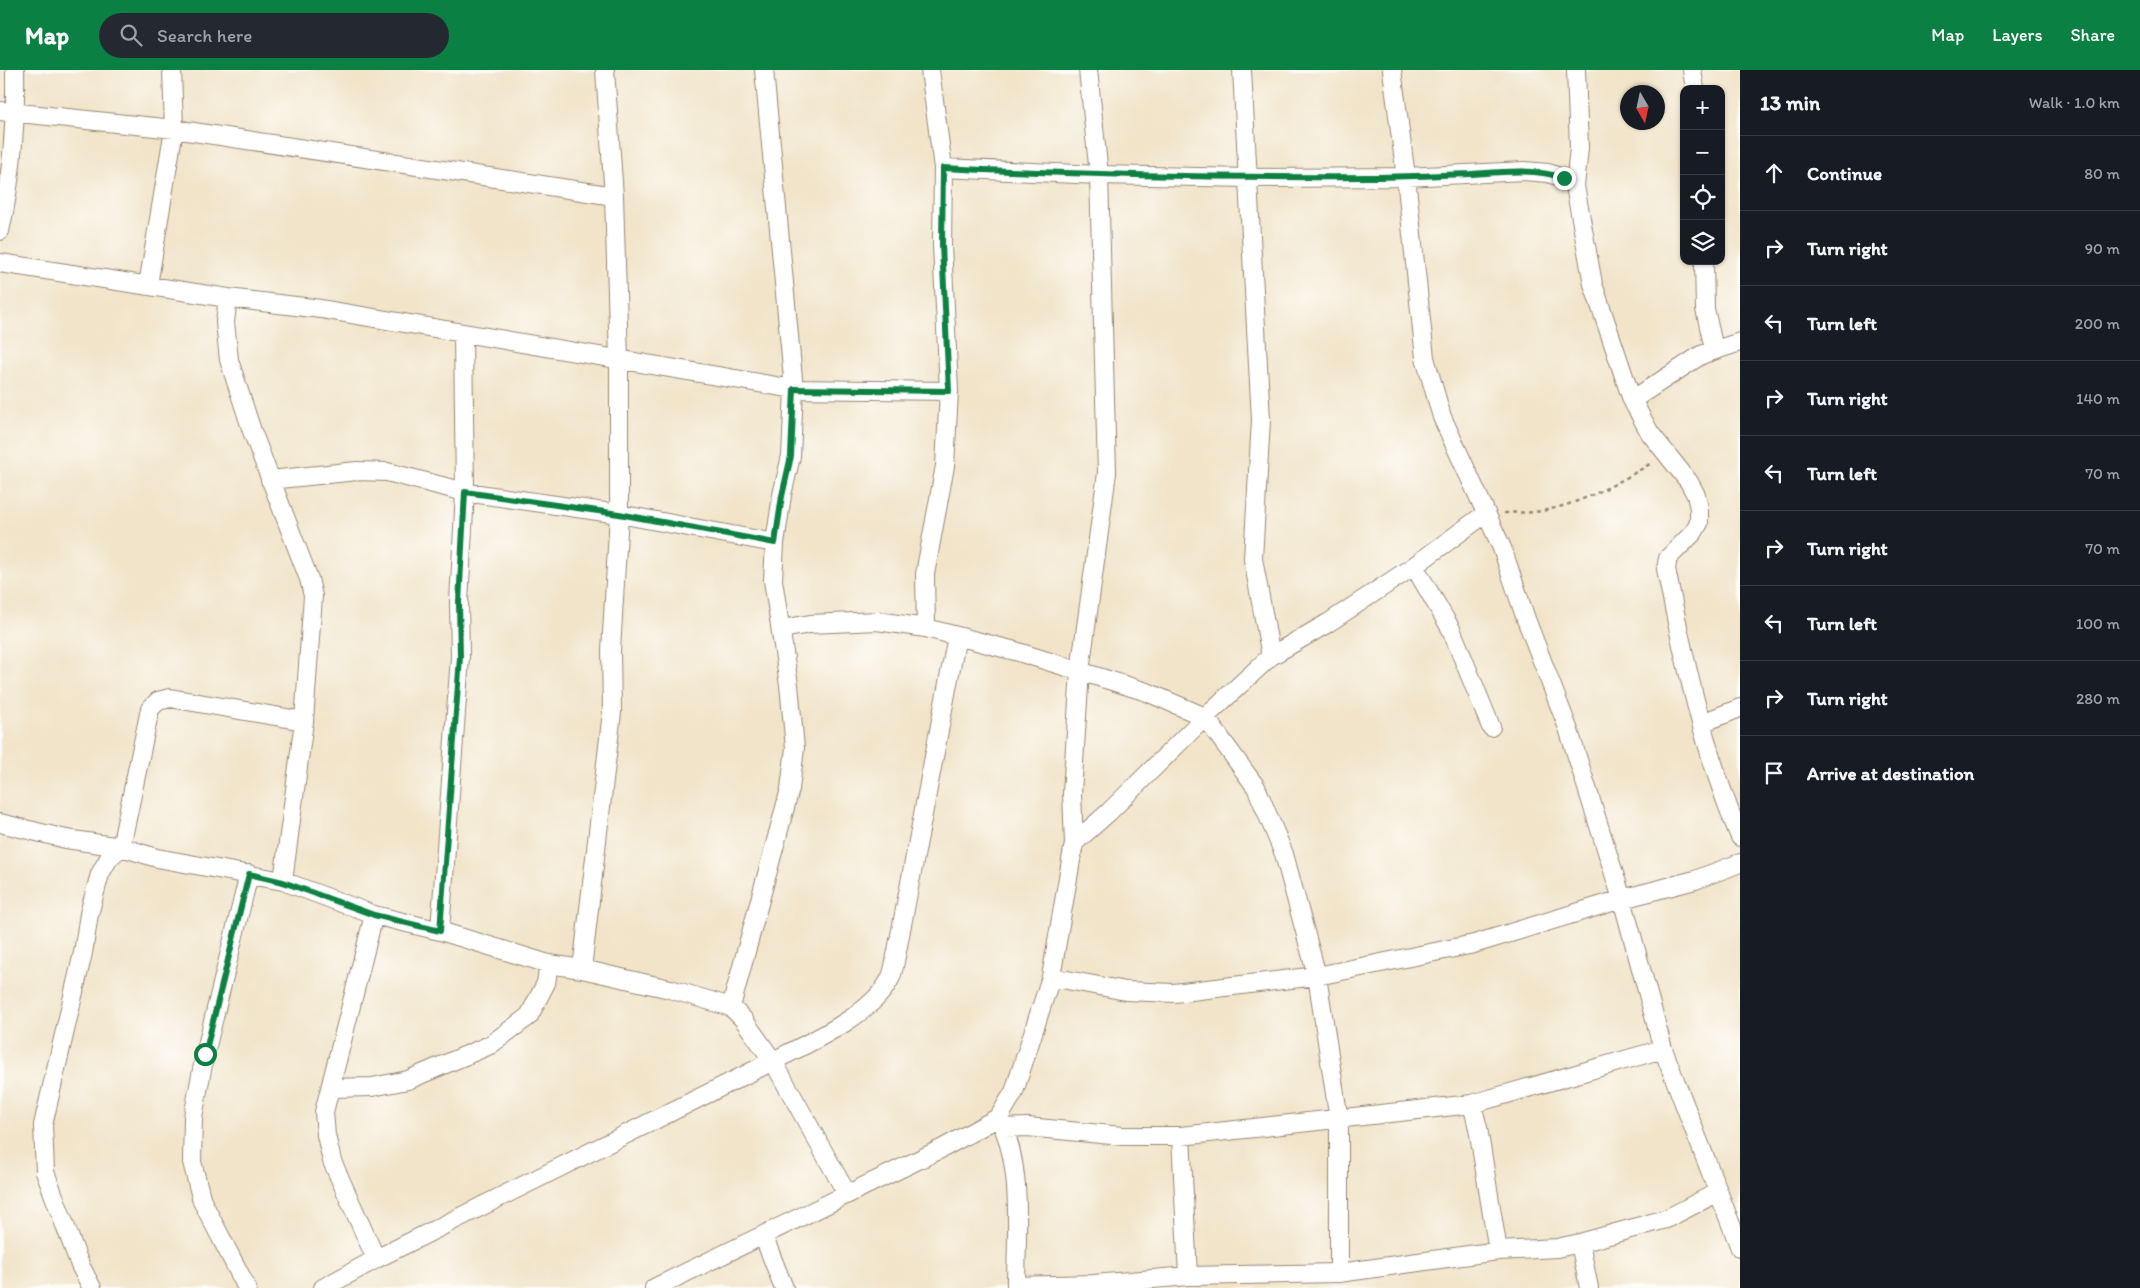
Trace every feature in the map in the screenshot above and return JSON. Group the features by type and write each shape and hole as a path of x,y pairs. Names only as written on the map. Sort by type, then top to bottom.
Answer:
{"street":[{"path":"0,231 7,199 8,113 15,70"},
{"path":"148,285 174,128 172,70"},
{"path":"582,969 612,712 611,650 619,514 619,360 614,196 605,70"},
{"path":"730,1007 790,789 795,748 790,685 773,580 775,543 782,496 791,456 794,389 764,70"},
{"path":"926,628 925,574 945,466 949,391 942,245 943,168 930,70"},
{"path":"1088,70 1099,175 1107,474 1080,671 1072,793 1074,843 1051,977 1014,1092 1002,1122 1012,1152 1014,1173 1016,1287 1094,1284 1188,1276 1281,1281 1314,1275 1498,1252 1557,1248 1580,1244 1666,1219 1718,1192"},
{"path":"1242,70 1260,420 1253,559 1271,656"},
{"path":"1392,70 1406,177 1425,358 1442,417 1502,548 1526,620 1568,728 1622,899 1663,1049 1740,1248"},
{"path":"1576,70 1579,148 1575,186 1593,284 1632,400 1650,433 1688,482 1696,495 1699,508 1699,523 1694,532 1675,549 1666,564 1702,723 1729,810 1740,837"},
{"path":"1692,70 1694,85"},
{"path":"8,113 174,128 614,196"},
{"path":"943,168 1099,175 1249,178 1406,177 1524,171 1548,173 1564,178 1575,186"},
{"path":"0,263 228,298 321,310 794,389 949,391"},
{"path":"1704,265 1705,309 1714,349"},
{"path":"228,298 225,322 229,360 270,480 309,579 313,596 304,720 283,882"},
{"path":"440,931 460,657 459,602 465,492 463,335"},
{"path":"1632,400 1701,355 1714,349 1740,342"},
{"path":"270,480 356,471 387,472 465,492 619,514 775,543"},
{"path":"1074,843 1109,812 1205,717 1271,656 1328,623 1414,566 1485,514"},
{"path":"1414,566 1451,629 1491,727"},
{"path":"782,629 810,624 877,621 926,628 1015,651 1147,692 1205,717 1256,787 1284,854 1317,976 1339,1120 1339,1273"},
{"path":"323,1288 376,1259 830,1032 874,1001 890,980 897,951 957,636"},
{"path":"92,1288 80,1265 45,1172 43,1125 83,953 89,914 98,882 109,858 121,847 143,735 150,710 158,702 170,698 304,720"},
{"path":"1702,723 1740,708"},
{"path":"0,823 66,839 121,847 157,858 283,882 374,915 440,931 549,964 582,969 670,989 730,1007 743,1019 774,1061 847,1194"},
{"path":"1051,977 1126,991 1174,993 1317,976 1474,944 1622,899 1695,880 1740,863"},
{"path":"247,1288 202,1201 192,1162 193,1118 205,1054 249,874"},
{"path":"374,915 324,1112 326,1135 332,1161 376,1259"},
{"path":"331,1088 372,1087 408,1080 490,1045 529,1016 546,983 549,964"},
{"path":"654,1288 943,1148 1002,1122 1027,1127 1122,1136 1180,1136 1339,1120 1472,1104 1663,1049"},
{"path":"1472,1104 1478,1128 1498,1252"},
{"path":"1180,1136 1188,1276"},
{"path":"763,1235 784,1288"},
{"path":"1580,1244 1588,1288"}],"path":[{"path":"1485,514 1536,512 1584,499 1621,481 1665,454"}],"route":[{"path":"205,1054 249,874 283,882 374,915 440,931 460,657 459,602 465,492 619,514 775,543 782,496 791,456 794,389 949,391 942,245 943,168 1099,175 1249,178 1406,177 1524,171 1548,173 1564,178"}]}
